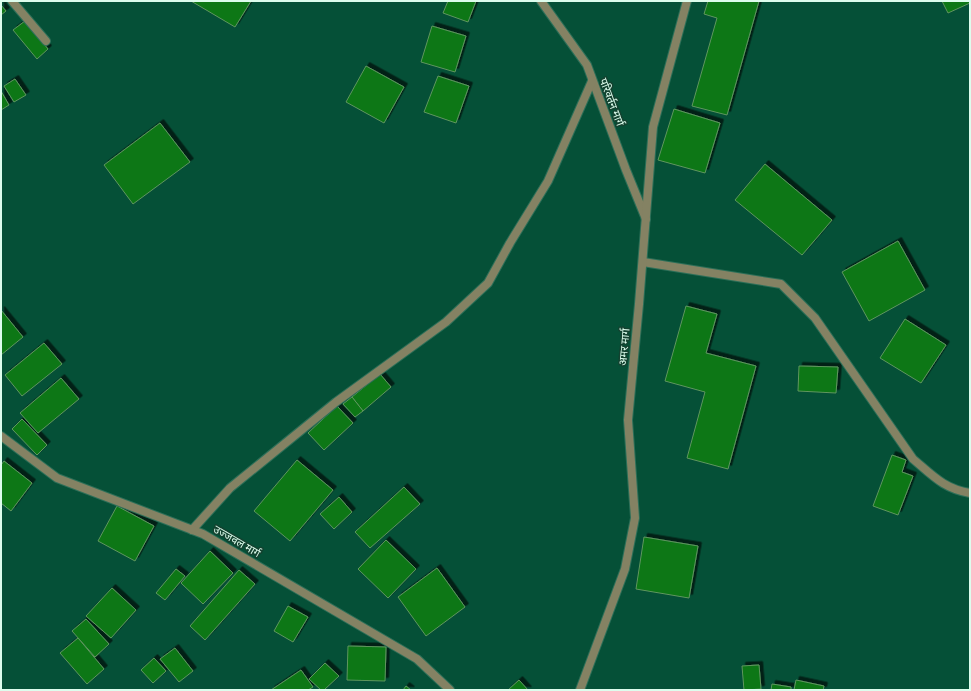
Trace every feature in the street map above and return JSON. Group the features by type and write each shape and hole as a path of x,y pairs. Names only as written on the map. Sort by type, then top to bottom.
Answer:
{"street":[{"path":"12,1 46,41"},
{"name":"परिवर्तन मार्ग","path":"541,1 587,66 646,219"},
{"name":"अमर मार्ग","path":"580,690 625,569 635,518 628,420 653,127 687,1"},
{"path":"192,530 230,488 336,402 446,322 488,283 510,243 548,181 592,81"},
{"path":"642,262 781,284 815,318 913,459 933,478 958,491 970,492"},
{"name":"उज्जवल मार्ग","path":"1,436 57,478 203,534 417,659 450,690"}],"building":[{"path":"191,1 251,1 235,27"},
{"path":"448,1 476,1 468,22 443,13"},
{"path":"708,1 759,1 727,115 692,106 717,18 704,14"},
{"path":"942,1 970,1 970,3 948,13"},
{"path":"1,5 6,11 1,15"},
{"path":"25,21 48,49 37,59 13,30"},
{"path":"432,26 466,36 455,72 421,62"},
{"path":"366,66 404,87 384,123 346,102"},
{"path":"438,76 469,86 456,123 424,112"},
{"path":"15,79 26,95 14,102 4,86"},
{"path":"1,91 9,105 1,110"},
{"path":"674,109 720,123 705,173 658,160"},
{"path":"160,123 190,162 133,204 104,165"},
{"path":"765,164 832,220 802,255 735,200"},
{"path":"898,241 925,290 869,321 842,272"},
{"path":"686,306 717,314 706,353 756,366 728,469 687,458 705,392 665,381"},
{"path":"1,310 23,337 1,355"},
{"path":"905,319 946,345 921,383 880,358"},
{"path":"44,343 62,364 22,396 5,375"},
{"path":"799,366 838,367 836,393 798,391"},
{"path":"380,374 391,387 363,411 352,397"},
{"path":"61,378 79,399 38,433 20,413"},
{"path":"352,397 363,411 355,417 343,404"},
{"path":"337,406 353,423 324,450 308,433"},
{"path":"22,419 47,445 37,455 12,429"},
{"path":"892,455 906,460 902,472 913,476 898,515 873,506"},
{"path":"297,460 333,490 290,541 254,511"},
{"path":"4,461 32,483 11,511 1,503 1,465"},
{"path":"404,487 420,504 370,548 355,532"},
{"path":"339,497 352,512 334,529 320,514"},
{"path":"117,506 154,526 135,561 98,541"},
{"path":"644,537 698,546 689,598 636,589"},
{"path":"386,540 416,569 388,598 358,569"},
{"path":"210,551 233,573 203,604 181,583"},
{"path":"437,568 465,607 426,636 398,597"},
{"path":"176,569 185,576 165,600 156,593"},
{"path":"239,570 255,584 205,640 190,626"},
{"path":"112,588 136,610 111,638 86,616"},
{"path":"288,606 308,617 293,642 274,631"},
{"path":"86,619 109,644 95,657 72,631"},
{"path":"78,638 104,669 87,684 60,653"},
{"path":"348,646 386,647 385,681 347,680"},
{"path":"175,648 193,671 179,682 160,659"},
{"path":"154,658 166,671 153,683 141,670"},
{"path":"325,663 339,676 324,690 321,690 309,679"},
{"path":"759,665 761,689 744,690 742,666"},
{"path":"301,670 313,687 308,690 271,690"},
{"path":"519,680 528,690 508,690"},
{"path":"796,680 824,686 823,690 794,690"},
{"path":"772,684 791,687 791,690 771,690"},
{"path":"406,686 411,690 403,690"}]}
